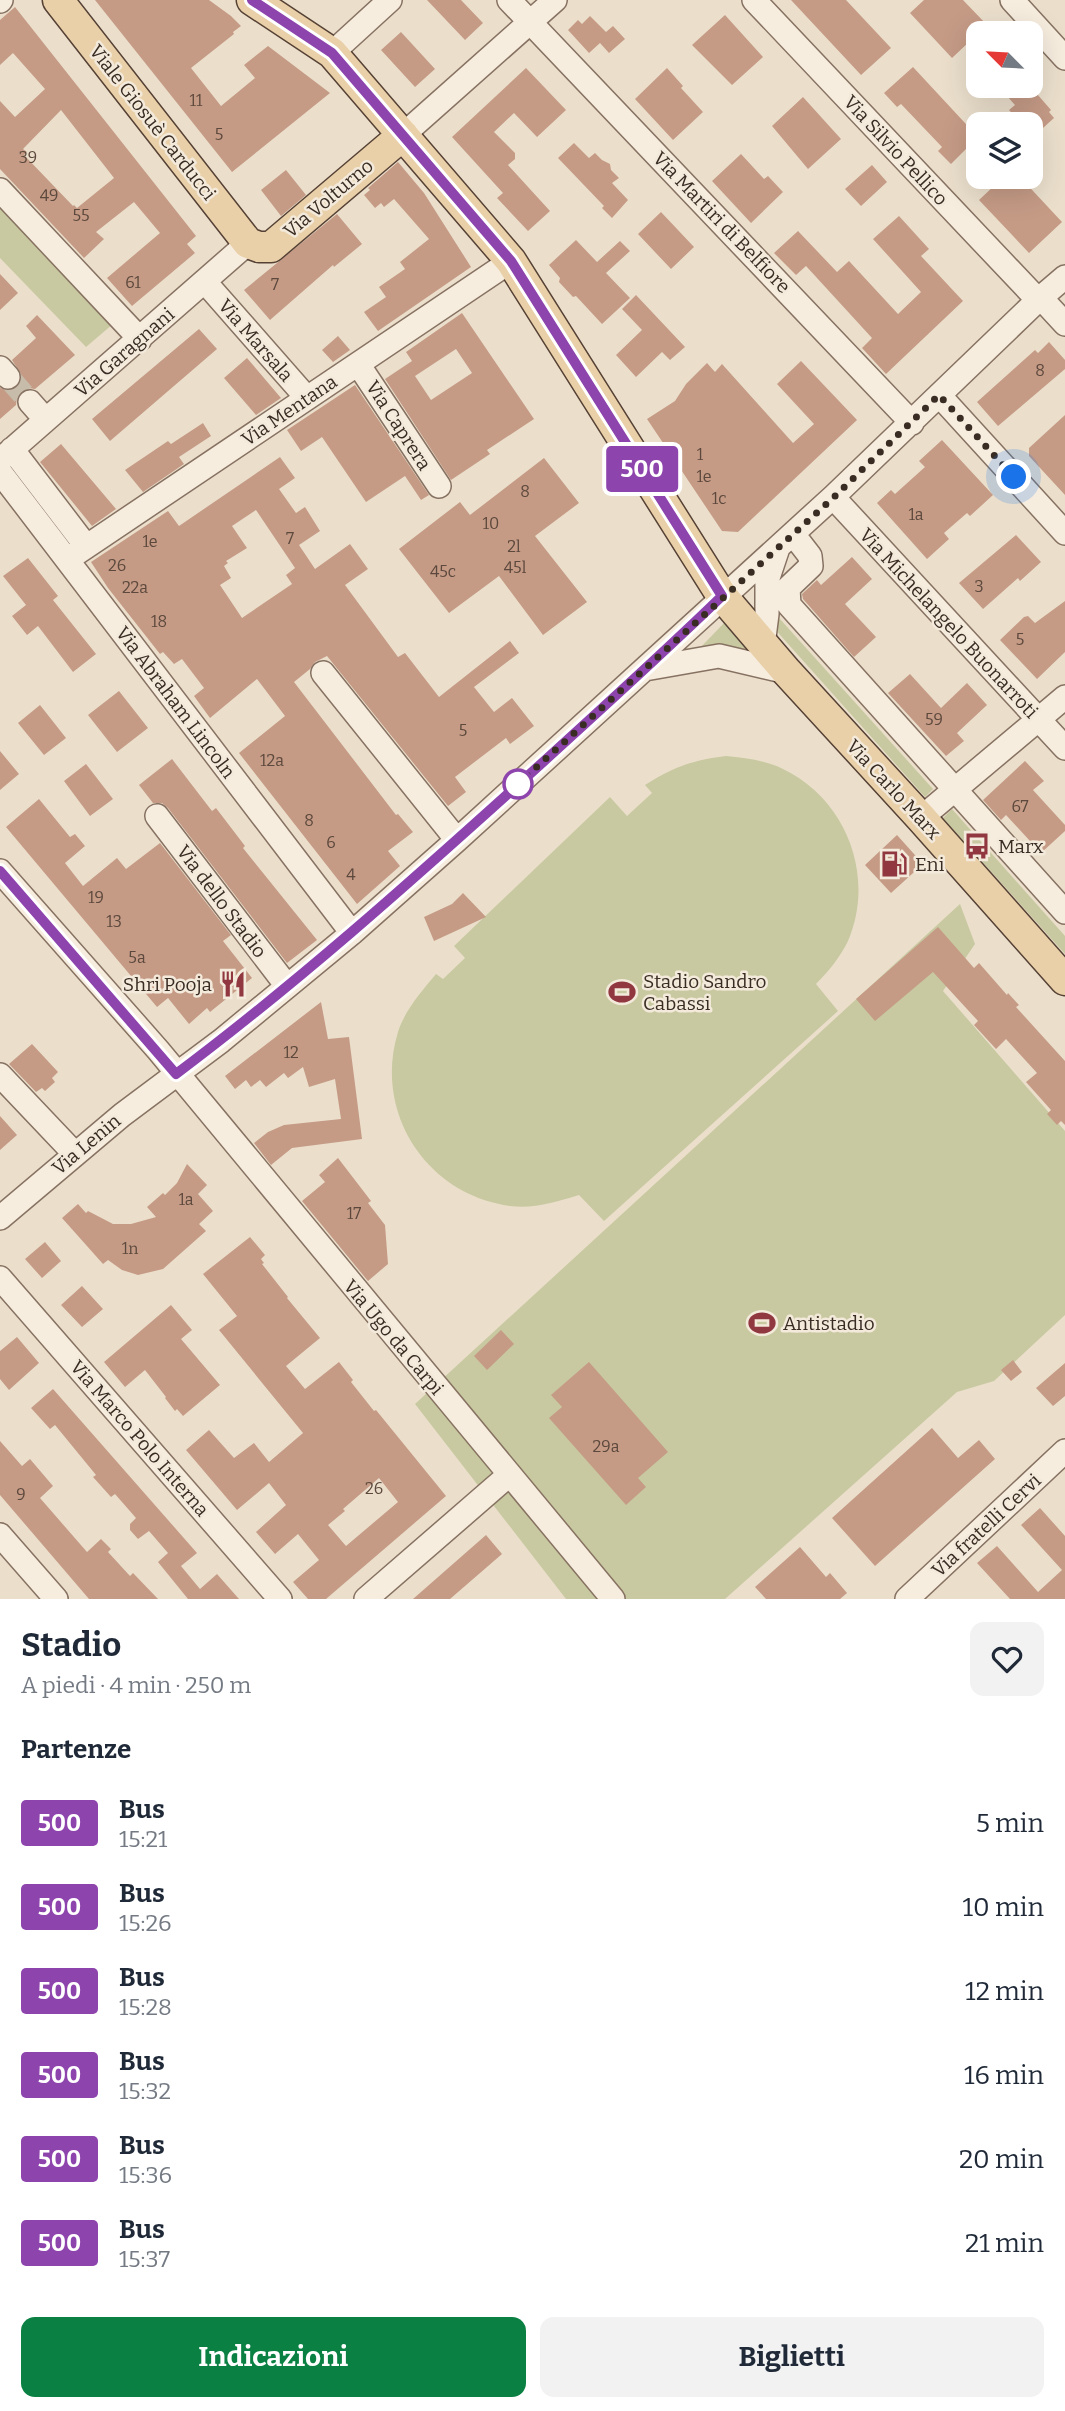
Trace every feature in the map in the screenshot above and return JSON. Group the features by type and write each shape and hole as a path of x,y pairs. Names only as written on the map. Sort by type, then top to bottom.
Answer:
{"main road":[{"name":"Viale Giosuè Carducci","path":"58,0 248,243"},
{"name":"Via Carlo Marx","path":"252,0 332,53 511,261 722,596 787,672 1065,980"},
{"name":"Via Volturno","path":"248,243 271,247 402,135"}],"street":[{"path":"332,53 390,0"},
{"name":"Via Martiri di Belfiore","path":"509,0 912,423"},
{"path":"402,135 555,0"},
{"name":"Via Silvio Pellico","path":"754,0 1065,324"},
{"path":"1012,0 1065,58"},
{"path":"0,190 140,340"},
{"name":"Via Garagnani","path":"6,454 38,410 140,340 248,243"},
{"name":"Via Mentana","path":"77,553 511,261"},
{"path":"176,1074 352,933 457,840 722,596 833,498 1065,277"},
{"name":"Via Marsala","path":"205,282 307,398"},
{"name":"Via Caprera","path":"358,364 439,486"},
{"path":"939,395 1065,533"},
{"name":"Via Abraham Lincoln","path":"6,454 352,933"},
{"name":"Via Abraham Lincoln","path":"0,472 77,553"},
{"name":"Via Michelangelo Buonarroti","path":"833,498 1065,748"},
{"path":"786,540 810,556 811,566 788,588 789,605 1065,912"},
{"path":"763,645 767,581 786,540"},
{"path":"645,669 719,656 787,672"},
{"path":"323,673 457,840"},
{"path":"921,818 1065,696"},
{"name":"Via dello Stadio","path":"157,816 287,986"},
{"name":"Via Ugo da Carpi","path":"0,871 176,1074 613,1599"},
{"name":"Via Lenin","path":"0,1218 74,1153 176,1074"},
{"path":"0,1075 74,1153"},
{"name":"Via Marco Polo Interna","path":"0,1278 280,1599"},
{"name":"Via fratelli Cervi","path":"907,1599 1065,1451"},
{"path":"366,1599 509,1475"},
{"path":"0,1535 56,1599"}],"green space":[{"path":"0,204 113,324 86,347 0,258"},
{"path":"780,619 933,789 925,797 772,626"},
{"path":"724,623 748,650 726,647 699,649"},
{"name":"Stadio Sandro Cabassi","path":"726,756 769,763 805,782 824,799 839,819 850,842 859,891 856,916 845,947 816,984 838,1011 604,1221 579,1195 545,1204 519,1207 480,1199 454,1186 431,1167 414,1145 401,1120 393,1092 392,1062 398,1032 409,1009 436,974 443,979 465,958 454,946 610,797 627,816 652,793 645,785 684,765"},
{"path":"952,809 1065,936 1065,954 943,818"},
{"path":"960,904 975,944 943,991 1065,1131 1065,1315 994,1381 957,1392 725,1599 566,1599 415,1404"}],"building":[{"path":"95,0 209,0 231,16 241,26 191,68 221,106 255,78 244,65 268,46 330,93 232,172"},
{"path":"427,0 461,0 483,23 465,40"},
{"path":"791,0 846,0 891,48 861,75"},
{"path":"924,0 963,0 983,21 966,21 966,45 952,58 910,13"},
{"path":"15,7 196,236 187,244 195,253 132,306 107,278 160,233 134,202 96,232 104,239 84,258 0,169 0,101 15,117 45,89 13,53 0,65 0,20","holes":["61,110 114,178 77,208 24,155 27,152 23,149"]},
{"path":"725,15 763,57 732,85 692,45"},
{"path":"590,16 606,32 613,26 625,39 609,53 600,43 589,53 568,30 578,20 582,24"},
{"path":"401,32 435,69 415,87 381,50"},
{"path":"913,67 966,124 966,149 951,164 938,151 942,147 901,104 897,107 884,93"},
{"path":"526,68 566,110 537,137 514,113 494,132 515,153 515,159 508,165 550,211 528,231 497,198 503,193 452,137"},
{"path":"667,68 703,112 673,140 635,99"},
{"path":"803,97 841,139 808,169 772,126"},
{"path":"1009,98 1040,98 1054,118 1043,128 1043,112 1011,112 1009,110 1015,105"},
{"path":"574,143 589,158 595,153 610,164 611,170 619,178 612,183 628,200 612,218 558,158"},
{"path":"741,154 764,179 768,176 783,192 751,223 712,181"},
{"path":"398,162 424,193 471,267 378,331 364,312 386,297 379,287 405,269 400,262 429,239 394,199 384,207 381,203 375,208 364,195 370,190 368,188"},
{"path":"872,165 887,182 861,206 845,189"},
{"path":"286,170 306,195 281,216 261,190"},
{"path":"991,189 1031,189 1062,222 1029,253 979,200"},
{"path":"661,212 694,247 671,269 638,234"},
{"path":"337,214 362,244 334,267 333,265 270,320 244,290"},
{"path":"899,216 929,249 921,256 963,301 886,374 862,348 872,338 806,266 796,275 774,253 798,231 837,272 849,261 898,314 921,292 873,239"},
{"path":"576,240 597,262 620,241 630,251 606,273 630,298 602,324 559,282 560,278 549,265"},
{"path":"0,274 18,293 0,310"},
{"path":"636,295 685,347 670,360 662,352 636,377 616,355 642,330 622,309"},
{"path":"462,313 534,419 487,450 490,454 451,480 385,379 412,361 406,352","holes":["456,349 472,373 431,400 415,376"]},
{"path":"37,315 75,355 35,389 21,391 16,405 0,419 0,388 11,390 21,382 21,374 12,360 36,338 26,326"},
{"path":"199,329 217,349 110,441 92,419"},
{"path":"338,336 350,350 333,362 322,350"},
{"path":"1049,342 1065,360 1065,369 998,426 977,402 1035,350 1038,353"},
{"path":"247,358 281,398 256,415 224,378"},
{"path":"801,361 857,420 738,532 722,531 647,419 675,401 686,384 707,363 715,372 722,364 793,443 814,424 777,384"},
{"path":"355,385 429,495 421,500 405,476 366,502 322,437 301,451 287,430"},
{"path":"1065,415 1065,495 1029,456 1029,448"},
{"path":"203,423 211,436 179,457 184,464 143,492 125,470 168,441 171,444"},
{"path":"942,440 993,495 970,516 967,513 944,533 949,539 927,559 877,503 891,490 895,494 925,467 919,461"},
{"path":"61,444 116,509 92,526 40,462"},
{"path":"280,457 295,478 279,489 296,513 305,507 320,531 299,545 315,569 350,544 368,569 345,585 398,657 405,653 439,697 510,641 519,653 474,687 494,712 512,698 534,726 510,744 506,738 455,777 466,792 448,806 327,656 315,662 294,682 396,815 398,814 413,832 388,851 400,866 357,904 239,753 285,716 257,679 210,718 194,696 204,688 182,659 174,664 163,652 160,654 91,562 168,511 179,526","holes":["256,510 295,568 286,575 292,584 242,618 220,585 231,578 224,566 228,563 226,561 247,548 232,526"]},
{"path":"544,458 579,503 535,536 587,602 543,635 499,576 449,613 399,549 460,502 470,515"},
{"path":"1016,535 1041,562 983,609 959,583"},
{"path":"852,557 872,579 845,604 876,637 854,657 803,599 802,594 817,580 821,585"},
{"path":"28,558 58,596 53,600 96,654 73,672 38,626 27,635 12,616 26,605 3,576"},
{"path":"1065,601 1065,652 1037,679 1000,640 1024,617 1028,616 1035,623"},
{"path":"910,674 941,708 967,683 987,705 957,733 964,741 946,756 888,693"},
{"path":"119,691 148,728 117,752 88,715"},
{"path":"40,705 66,738 44,755 18,723"},
{"path":"0,751 19,774 0,790"},
{"path":"172,759 212,811 216,808 245,846 243,848 317,940 287,963 168,808 162,803 153,803 139,785"},
{"path":"1025,761 1044,781 1033,790 1065,825 1065,831 1041,853 1006,815 1001,820 983,800"},
{"path":"86,764 113,799 90,816 64,781"},
{"path":"39,799 70,837 75,834 85,846 65,863 83,886 117,858 126,869 160,843 231,935 223,941 252,978 210,1012 207,1008 189,1024 168,998 157,1007 6,827"},
{"name":"Eni","path":"897,835 923,864 891,893 865,865"},
{"path":"463,893 486,917 434,941 424,917 452,904"},
{"path":"938,927 974,968 979,963 1007,995 1008,993 1019,1005 1016,1007 1065,1061 1065,1125 1061,1121 1057,1125 1047,1114 1051,1110 1026,1082 1037,1073 1006,1039 996,1049 974,1025 978,1021 933,972 875,1021 856,999"},
{"path":"321,1002 328,1039 349,1037 362,1139 292,1148 271,1165 254,1143 268,1132 284,1125 341,1119 335,1079 309,1087 303,1067 288,1078 284,1073 266,1087 260,1080 251,1087 246,1080 235,1089 225,1076"},
{"path":"32,1044 58,1072 52,1078 55,1082 45,1091 42,1088 36,1092 9,1064"},
{"path":"0,1116 17,1135 0,1150"},
{"path":"338,1158 371,1201 368,1203 385,1225 388,1264 368,1281 302,1201 325,1182 319,1175"},
{"path":"187,1164 207,1185 198,1194 213,1211 199,1224 206,1231 163,1269 138,1275 122,1270 108,1260 103,1264 62,1218 78,1204 86,1213 88,1211 113,1224 131,1224 156,1217 147,1207 177,1183"},
{"path":"250,1237 265,1255 261,1259 264,1263 262,1264 320,1338 286,1366 305,1389 339,1362 374,1411 376,1410 446,1496 326,1599 308,1599 293,1582 319,1560 298,1534 275,1554 256,1532 286,1505 269,1483 237,1510 186,1450 209,1430 234,1458 254,1443 269,1462 303,1433 219,1330 237,1316 203,1274","holes":["379,1478 398,1502 346,1546 328,1525"]},
{"path":"45,1242 61,1261 42,1278 25,1259"},
{"path":"82,1286 103,1309 82,1327 61,1305"},
{"path":"171,1305 192,1330 181,1339 220,1385 183,1416 177,1409 175,1411 145,1370 125,1387 104,1362"},
{"path":"501,1330 514,1344 487,1370 474,1356"},
{"path":"17,1337 39,1363 9,1390 0,1379 0,1351"},
{"path":"1013,1360 1022,1372 1011,1381 1001,1370"},
{"path":"589,1362 668,1452 638,1478 646,1487 626,1505 549,1418 562,1407 551,1395"},
{"path":"1065,1363 1065,1396 1053,1406 1036,1388"},
{"path":"53,1389 197,1553 181,1566 200,1589 217,1574 239,1599 188,1599 158,1562 168,1553 149,1531 138,1539 130,1530 130,1524 136,1518 115,1494 111,1497 93,1477 96,1475 55,1425 50,1429 31,1408"},
{"path":"932,1428 958,1458 979,1440 995,1459 875,1566 832,1518"},
{"path":"0,1441 22,1466 30,1459 53,1486 40,1498 87,1552 101,1539 111,1549 108,1552 130,1576 133,1573 158,1599 89,1599 0,1495"},
{"path":"1040,1508 1065,1536 1065,1599 1010,1599 977,1563 997,1546 1038,1592 1062,1570 1021,1525"},
{"path":"486,1535 502,1554 450,1599 413,1599"},
{"path":"800,1547 826,1577 830,1573 847,1593 840,1599 766,1599 755,1587"}],"tunnel":[{"path":"8,377 30,402"}],"bus line":[{"name":"500","path":"0,871 158,1050 176,1074 221,1041 457,840 722,596 511,261 332,53 252,0"}],"place":[{"name":"Marx","path":"977,846"},
{"name":"Eni","path":"894,864"},
{"name":"Shri Pooja","path":"233,984"},
{"name":"Stadio Sandro Cabassi","path":"622,992"},
{"name":"Antistadio","path":"762,1323"}],"route":[{"path":"518,784 833,498 939,395 1014,477"}]}
